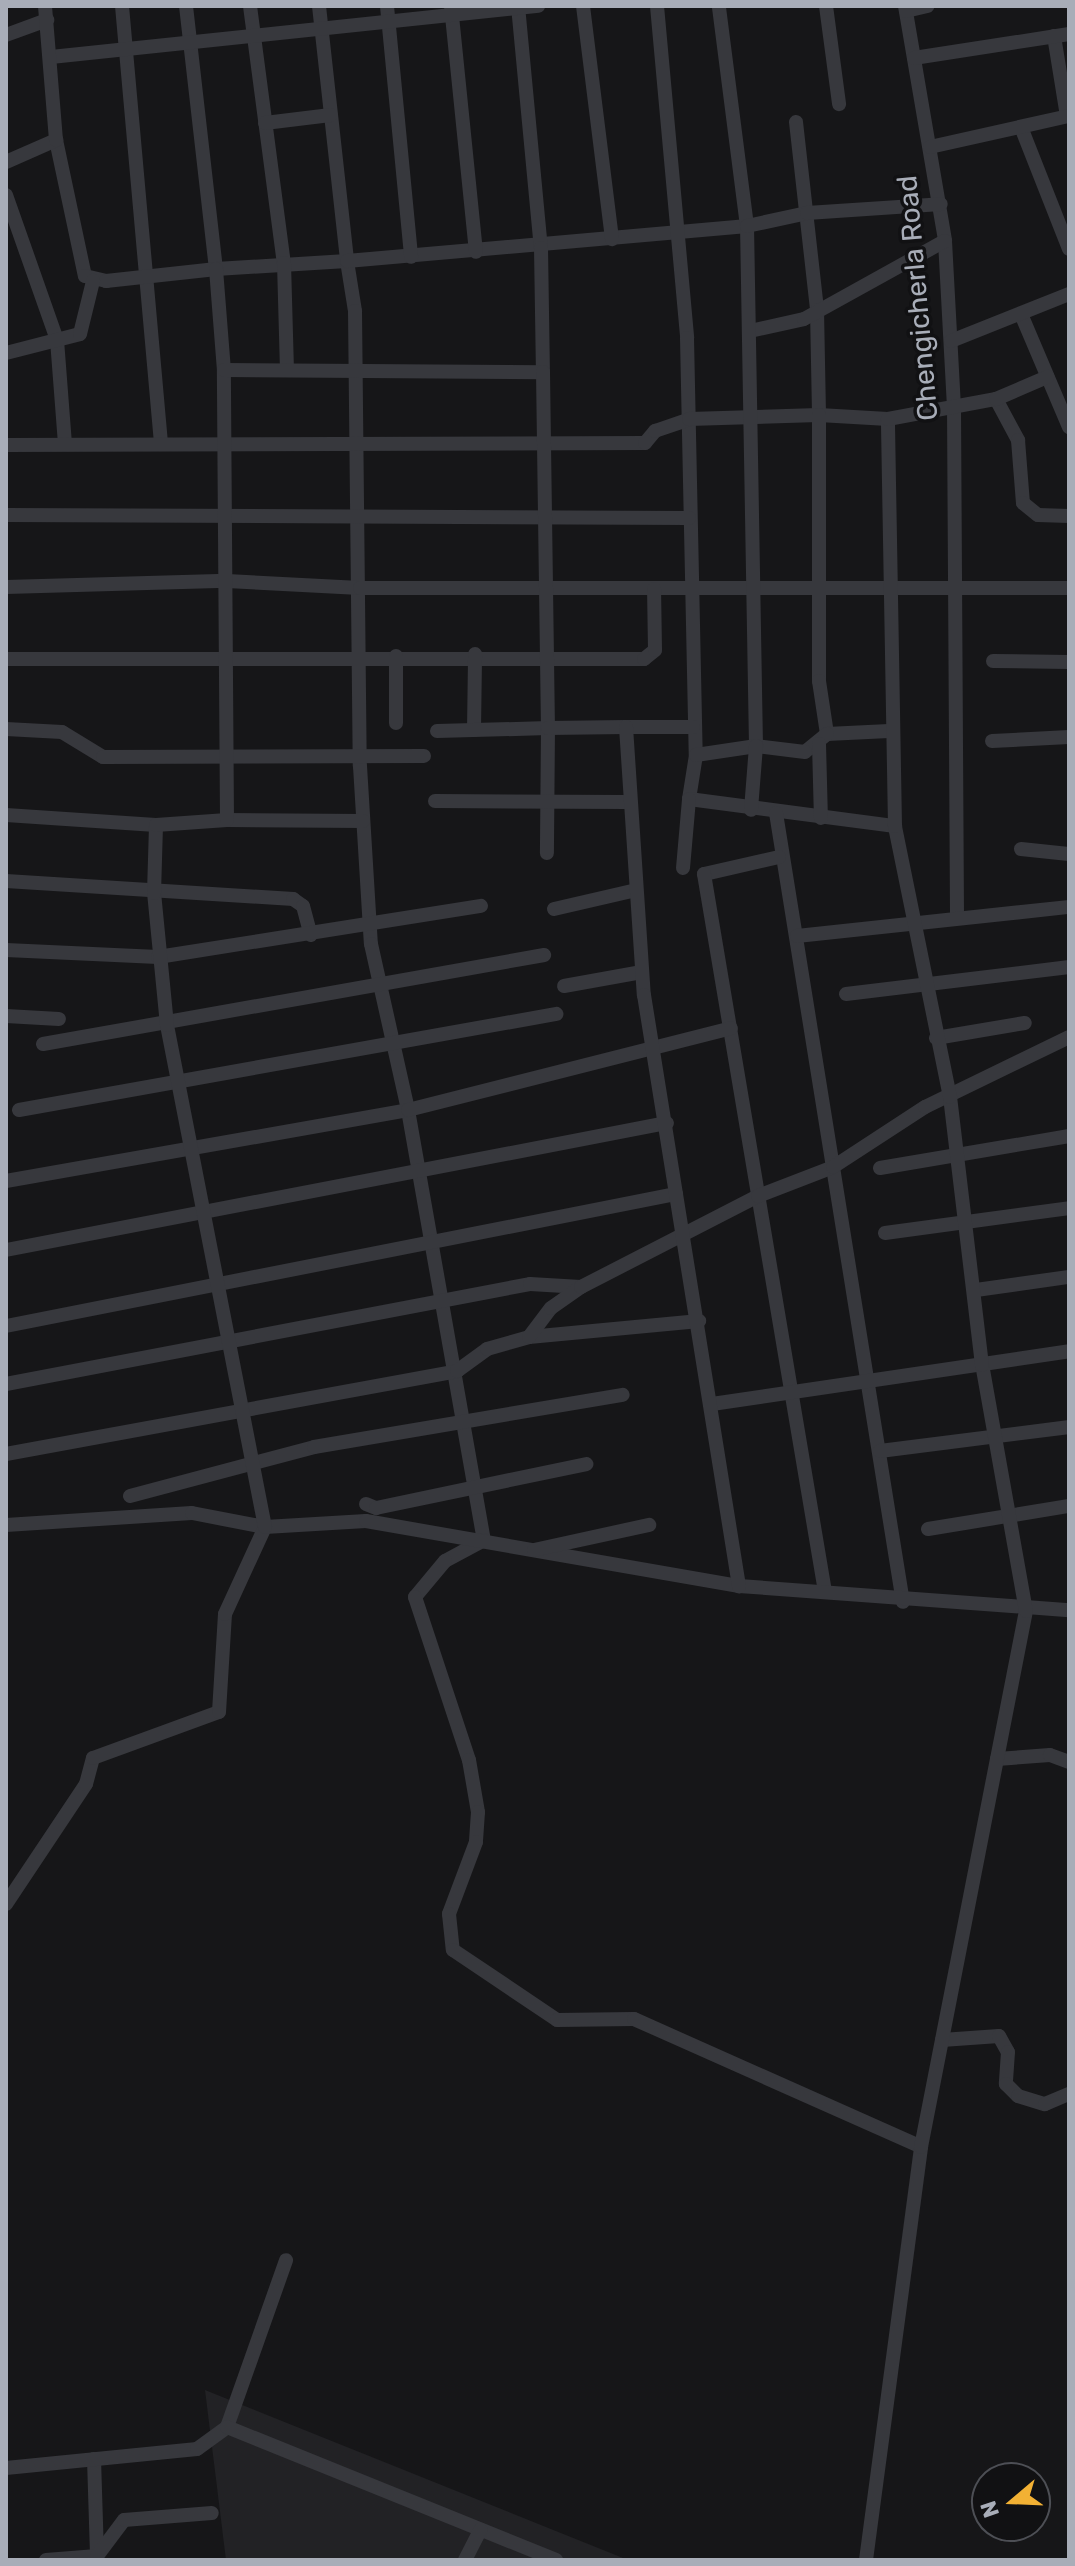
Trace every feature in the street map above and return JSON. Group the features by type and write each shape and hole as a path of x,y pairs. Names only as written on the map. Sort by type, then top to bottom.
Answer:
{"street":[{"path":"122,6 161,442"},
{"path":"186,6 216,269 224,370 227,442 227,820"},
{"path":"250,6 284,263 287,369"},
{"path":"319,6 361,368 360,758 370,926 380,987 408,1110 441,1302 457,1371 484,1540"},
{"path":"387,6 411,257"},
{"path":"51,57 388,22 452,11 538,6"},
{"path":"583,6 612,239"},
{"path":"657,6 689,419 689,588 696,755 683,868"},
{"path":"719,6 747,226 757,589 756,746 751,810"},
{"path":"826,6 839,104"},
{"path":"905,8 927,6"},
{"path":"518,7 541,248 550,513 547,853"},
{"name":"Chengicherla Road","path":"905,8 941,204 951,341 957,588 957,915"},
{"path":"452,11 476,252"},
{"path":"6,35 46,13 56,140 74,252 93,281 84,330 6,353"},
{"path":"914,58 1062,35 1068,116 930,147"},
{"path":"265,123 331,115"},
{"path":"796,122 817,310 823,739 821,818"},
{"path":"1021,127 1069,249"},
{"path":"6,162 56,140"},
{"path":"6,195 57,340 65,444"},
{"path":"93,281 284,263 541,248 747,226 807,213 941,204"},
{"path":"750,331 817,310 945,241"},
{"path":"951,341 1069,294"},
{"path":"1021,314 1069,427"},
{"path":"224,370 361,368 543,372"},
{"path":"6,445 161,442 645,443 655,431 689,419 753,422 819,415 888,419 996,399 1047,377"},
{"path":"996,399 1018,440 1023,503 1038,515 1069,516"},
{"path":"866,2560 921,2147 1026,1611 1000,1438 982,1365 968,1222 950,1097 923,980 895,826 886,590 888,419"},
{"path":"6,515 360,518 550,513 689,518"},
{"path":"6,587 227,581 360,588 1069,588"},
{"path":"6,659 228,661 475,654 649,657 654,589"},
{"path":"474,730 475,654"},
{"path":"396,656 396,723"},
{"path":"993,661 1069,662"},
{"path":"626,727 632,891 642,972 656,1045 676,1194 686,1238 739,1586"},
{"path":"437,731 693,727"},
{"path":"6,729 62,732 103,757 424,756"},
{"path":"696,755 756,746 796,752 823,739 889,731"},
{"path":"992,741 1069,737"},
{"path":"689,799 751,810 895,826"},
{"path":"435,801 549,805 627,802"},
{"path":"776,813 779,857 797,936 903,1602"},
{"path":"6,815 156,825 227,820 363,821"},
{"path":"6,1904 86,1784 93,1758 219,1712 225,1614 265,1527 233,1341 167,1025 154,893 156,825"},
{"path":"1021,849 1069,854"},
{"path":"779,857 704,874 825,1592"},
{"path":"6,881 300,901 311,935"},
{"path":"554,909 632,891"},
{"path":"6,950 158,957 370,926 481,906"},
{"path":"797,936 957,915 1069,907"},
{"path":"43,1044 167,1025 544,955"},
{"path":"846,994 923,980 1069,967"},
{"path":"564,986 642,972"},
{"path":"19,1110 394,1048 556,1014"},
{"path":"6,1016 59,1019"},
{"path":"936,1038 1025,1023"},
{"path":"6,1181 408,1110 559,1076 656,1045 731,1028"},
{"path":"529,1337 551,1308 581,1287 686,1238 758,1196 833,1167 950,1097 1069,1037"},
{"path":"6,1250 417,1174 667,1123"},
{"path":"880,1168 1069,1136"},
{"path":"6,1326 676,1194"},
{"path":"885,1233 1069,1208"},
{"path":"976,1290 1069,1277"},
{"path":"6,1384 545,1283 581,1287"},
{"path":"6,1454 457,1371 487,1349 529,1337 699,1321"},
{"path":"712,1404 792,1395 1069,1351"},
{"path":"130,1496 256,1468 314,1447 623,1395"},
{"path":"880,1451 1069,1427"},
{"path":"366,1504 474,1487 586,1464"},
{"path":"928,1529 1069,1506"},
{"path":"6,1525 208,1513 265,1527 366,1521 739,1586 1026,1611 1069,1610"},
{"path":"534,1550 649,1525"},
{"path":"484,1540 445,1561 415,1597 469,1760 478,1812 476,1842 449,1914 453,1950 557,2020 634,2019 921,2147"},
{"path":"997,1759 1050,1755 1069,1762"},
{"path":"942,2040 999,2036 1008,2052 1006,2084 1018,2096 1045,2104 1069,2094"},
{"path":"6,2468 197,2449 227,2427 286,2260"},
{"path":"227,2427 556,2560"},
{"path":"94,2459 98,2558"},
{"path":"96,2522 212,2513"},
{"path":"98,2558 124,2520"},
{"path":"465,2560 480,2530"},
{"path":"46,2560 98,2558"}],"shaded area":[{"path":"205,2390 628,2560 226,2560"}]}
